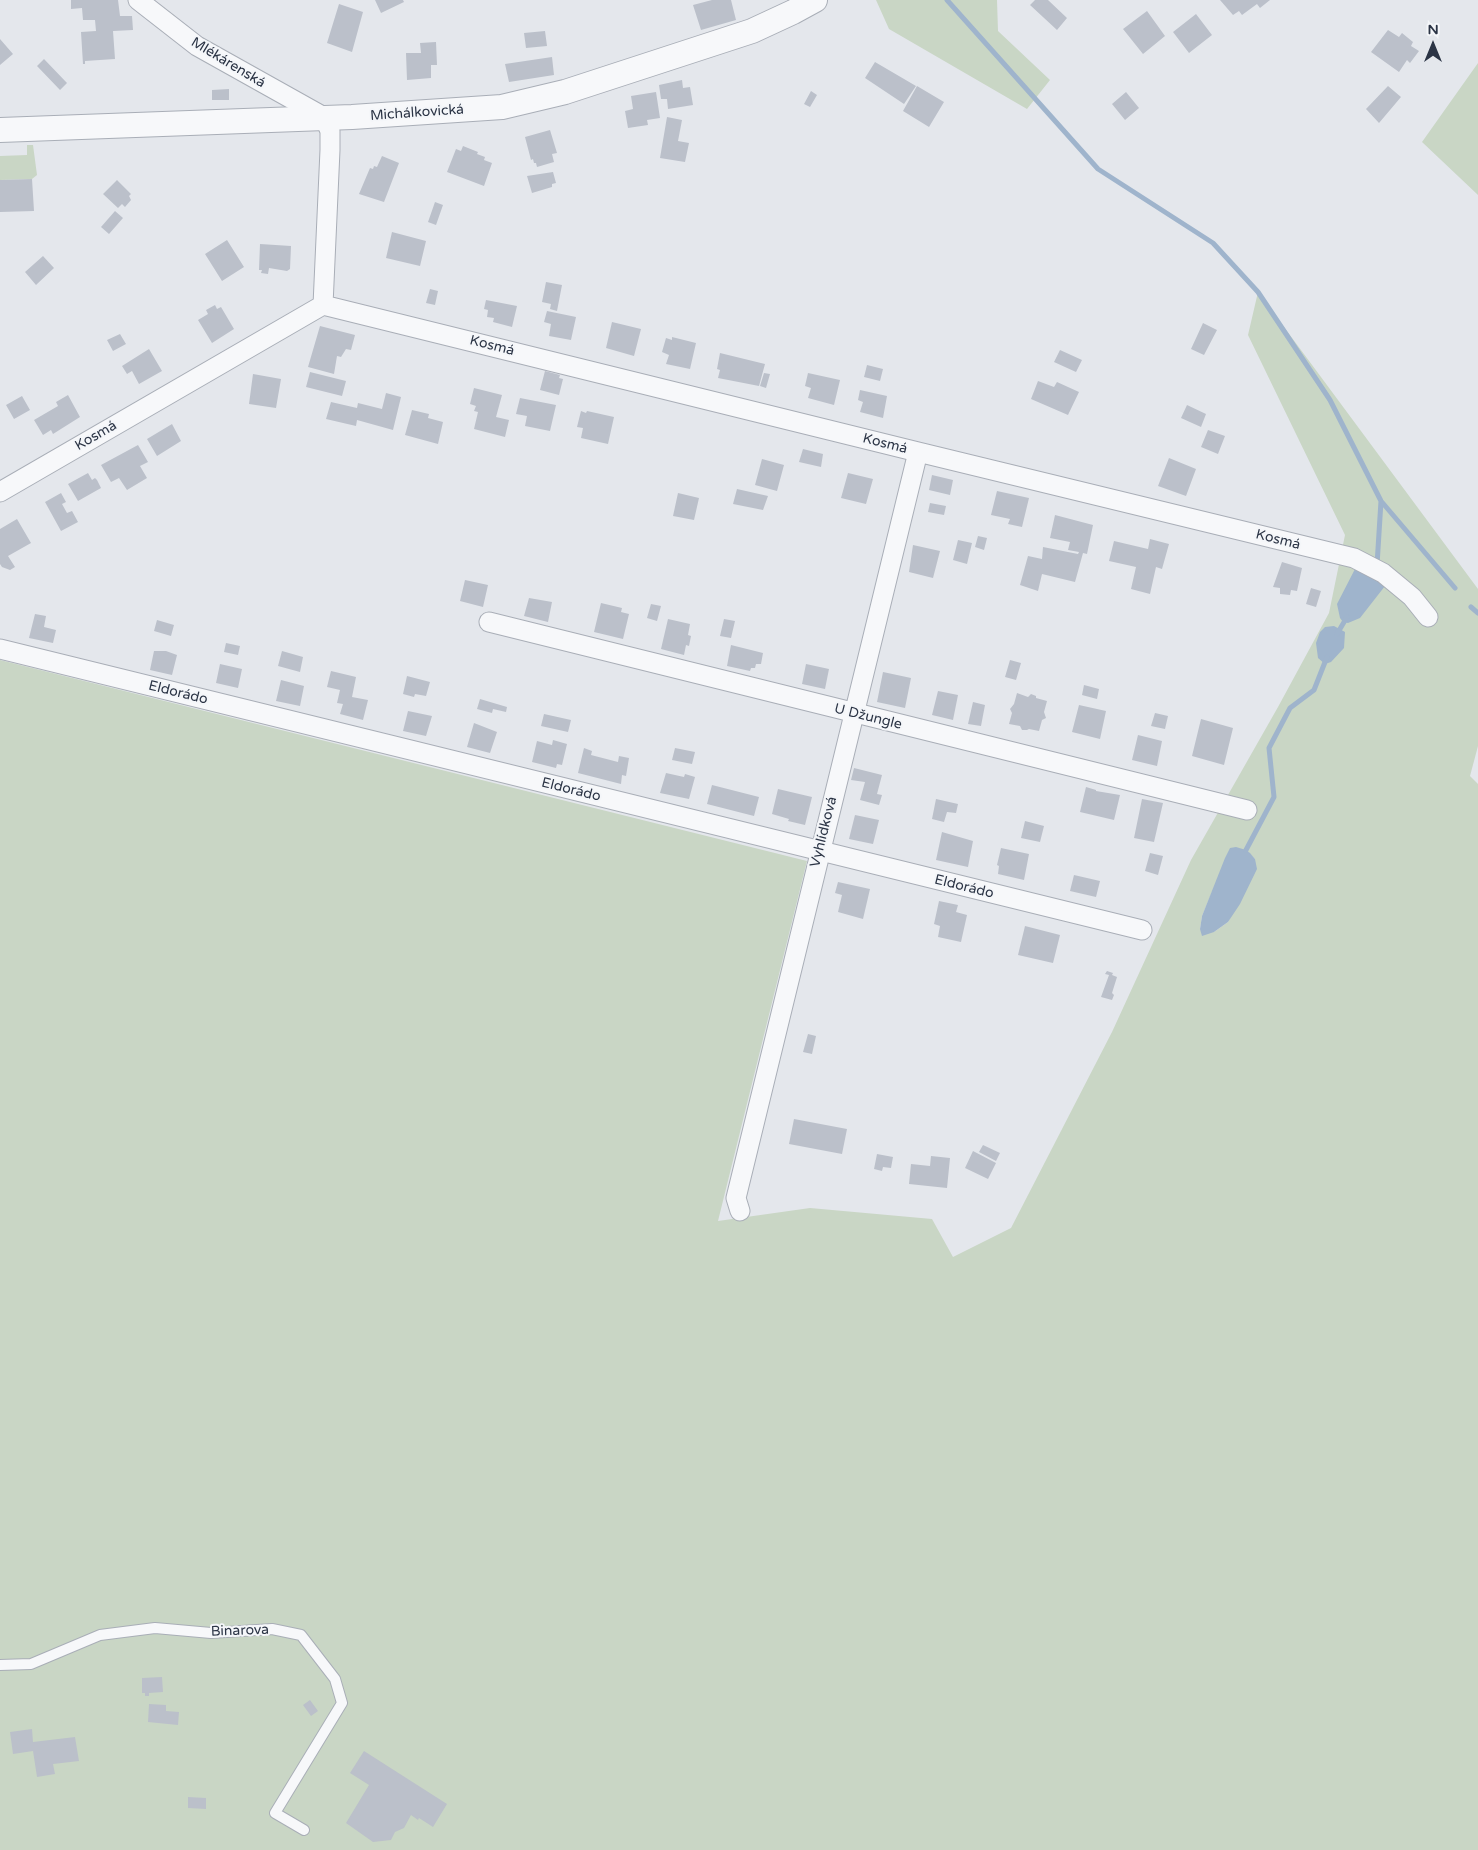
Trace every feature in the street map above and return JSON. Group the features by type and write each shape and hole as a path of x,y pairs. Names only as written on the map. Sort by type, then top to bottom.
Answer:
{"street":[{"name":"Mlékárenská","path":"138,0 198,46 324,117"},
{"name":"Michálkovická","path":"0,130 412,114 502,107 565,92 752,31 815,0"},
{"path":"323,305 330,150 330,131 324,117"},
{"name":"Kosmá","path":"0,492 323,305 1354,558 1383,573 1412,597 1428,617"},
{"name":"Vyhlídková","path":"740,1210 736,1198 918,452"},
{"name":"U Džungle","path":"489,622 853,714 1247,810"},
{"name":"Eldorádo","path":"0,649 1142,930"}],"lane":[{"name":"Binarova","path":"0,1666 32,1664 100,1635 155,1628 211,1633 272,1629 302,1635 335,1679 342,1702 275,1813 304,1830"}],"green space":[{"path":"876,0 997,0 998,31 1050,80 1027,109 889,29"},
{"path":"1478,63 1478,195 1422,142"},
{"path":"27,145 33,145 37,175 32,179 0,180 0,156 27,155"},
{"path":"1258,292 1478,589 1478,746 1470,776 1478,784 1478,1850 0,1850 0,660 807,861 718,1221 810,1208 932,1219 953,1257 1011,1228 1112,1032 1191,860 1329,613 1345,535 1248,335","holes":["1246,850 1255,859 1228,922 1214,932 1200,929 1202,916 1212,892"]}],"water":[{"path":"1355,569 1373,574 1385,586 1360,618 1348,623 1343,622 1340,618 1337,604"},
{"path":"1334,626 1345,632 1344,648 1331,662 1325,664 1318,658 1316,643 1320,632 1325,627"},
{"path":"1236,847 1250,853 1255,859 1257,869 1240,904 1228,922 1214,932 1202,936 1200,929 1202,916 1225,858 1230,848"}],"building":[{"path":"71,0 118,0 120,16 132,16 133,30 113,31 115,59 85,61 85,64 83,64 81,32 96,31 95,20 83,20 82,8 71,9"},
{"path":"375,0 403,0 404,2 381,13"},
{"path":"712,0 731,0 736,20 701,30 693,5"},
{"path":"1035,0 1048,0 1067,18 1057,30 1030,5"},
{"path":"1220,0 1270,0 1260,8 1257,4 1242,15 1239,11 1233,15"},
{"path":"339,4 363,12 352,52 327,43"},
{"path":"1147,11 1165,36 1143,54 1123,29"},
{"path":"1196,14 1212,35 1189,53 1173,32"},
{"path":"1388,30 1399,37 1402,33 1413,42 1411,46 1419,51 1410,63 1407,60 1399,72 1371,52"},
{"path":"545,31 547,46 526,48 524,33"},
{"path":"0,39 13,54 0,65"},
{"path":"436,42 437,65 431,65 431,78 407,80 406,53 421,53 420,43"},
{"path":"552,57 554,75 509,82 505,64"},
{"path":"44,59 67,83 60,90 37,66"},
{"path":"875,62 916,86 904,104 865,78"},
{"path":"682,80 683,88 690,87 693,105 668,109 667,99 661,99 659,85"},
{"path":"917,86 944,102 929,127 903,111"},
{"path":"1388,86 1401,97 1379,123 1366,109"},
{"path":"229,89 229,100 212,100 212,90"},
{"path":"811,91 817,95 810,107 804,104"},
{"path":"656,92 660,118 647,120 648,125 628,128 625,111 633,109 631,96"},
{"path":"1126,92 1139,108 1125,120 1112,104"},
{"path":"667,117 682,120 678,141 689,143 685,162 660,158"},
{"path":"550,130 557,153 552,154 554,162 537,167 533,159 531,160 525,137"},
{"path":"463,146 478,152 477,154 485,157 484,160 492,163 484,186 447,172 456,149 461,151"},
{"path":"382,156 399,163 384,202 359,194 370,168 377,167"},
{"path":"553,172 556,183 552,184 552,187 532,193 527,176"},
{"path":"32,179 34,211 0,212 0,180"},
{"path":"117,180 131,194 129,196 131,200 125,207 122,204 118,208 103,194"},
{"path":"435,202 443,205 436,225 428,222"},
{"path":"115,211 123,218 109,234 101,227"},
{"path":"392,232 426,241 420,266 386,258"},
{"path":"227,240 244,267 222,281 205,254"},
{"path":"260,244 291,246 290,269 287,271 269,268 268,274 261,273 262,270 259,270"},
{"path":"43,256 54,268 36,285 25,272"},
{"path":"546,282 562,285 557,311 550,309 551,304 542,302"},
{"path":"430,289 438,291 435,305 426,303"},
{"path":"486,300 517,306 512,327 493,322 494,318 487,317 488,310 484,309"},
{"path":"215,305 217,309 221,307 234,329 212,343 198,320 208,314 206,310"},
{"path":"547,311 576,317 571,340 549,336 551,324 544,322"},
{"path":"612,322 641,329 634,356 606,348"},
{"path":"1203,323 1217,330 1204,355 1191,349"},
{"path":"320,326 355,335 351,350 346,349 341,357 337,356 334,374 308,367"},
{"path":"120,334 126,344 113,351 107,340"},
{"path":"672,337 696,343 690,369 666,364 669,355 662,352 666,338 672,340"},
{"path":"149,349 162,371 139,384 132,371 127,374 122,366"},
{"path":"1060,350 1082,360 1076,372 1054,362"},
{"path":"720,353 765,364 759,386 718,378 720,370 717,369"},
{"path":"867,365 883,369 880,381 864,377"},
{"path":"545,371 560,375 559,378 563,379 559,395 540,390"},
{"path":"310,372 346,381 342,396 306,387"},
{"path":"764,373 770,374 766,388 760,386"},
{"path":"808,373 840,380 834,405 808,398 811,388 805,386"},
{"path":"253,374 281,379 276,408 249,404"},
{"path":"1038,381 1054,387 1057,382 1079,392 1068,415 1031,399"},
{"path":"474,388 502,395 496,417 509,420 505,437 474,429 478,412 474,411 476,406 470,404"},
{"path":"860,390 887,396 883,418 860,412 863,402 858,400"},
{"path":"386,393 401,397 393,430 357,420 356,426 326,419 331,402 357,408 358,403 382,409"},
{"path":"68,395 80,417 53,434 51,430 43,435 34,420 58,406 56,402"},
{"path":"22,396 30,410 14,419 6,405"},
{"path":"520,398 556,405 550,431 525,426 527,416 516,414"},
{"path":"1187,405 1206,414 1201,427 1181,418"},
{"path":"412,410 429,414 428,418 443,422 438,444 405,435"},
{"path":"581,411 614,417 608,444 581,438 583,428 577,427"},
{"path":"172,424 181,441 157,456 147,439"},
{"path":"1208,430 1225,436 1218,454 1201,447"},
{"path":"138,445 148,462 140,466 147,478 127,490 119,478 111,482 101,465"},
{"path":"803,449 823,454 821,467 799,462"},
{"path":"1169,458 1196,469 1186,496 1158,486"},
{"path":"762,459 784,465 777,491 755,485"},
{"path":"88,473 92,480 95,478 97,480 101,488 78,501 68,484"},
{"path":"848,473 873,479 866,504 841,498"},
{"path":"932,475 953,480 950,495 929,490"},
{"path":"737,489 768,496 763,510 733,504"},
{"path":"997,491 1029,498 1022,527 1008,524 1010,519 991,515"},
{"path":"61,493 66,502 62,504 67,513 72,511 78,522 61,531 45,502"},
{"path":"678,493 699,498 694,520 673,516"},
{"path":"930,503 946,506 944,515 928,512"},
{"path":"1055,515 1093,525 1087,554 1083,553 1075,582 1042,574 1038,591 1020,585 1028,556 1042,559 1043,547 1078,554 1079,552 1068,550 1070,542 1050,538"},
{"path":"17,519 31,543 8,556 15,567 10,570 2,567 0,564 0,529"},
{"path":"978,536 987,538 984,550 975,547"},
{"path":"1150,539 1169,544 1162,569 1156,567 1150,594 1131,589 1136,567 1109,561 1114,541 1148,549"},
{"path":"958,540 972,543 967,564 953,560"},
{"path":"913,545 940,551 933,578 909,572"},
{"path":"1282,562 1302,568 1297,591 1291,590 1290,595 1280,594 1280,588 1273,587"},
{"path":"465,580 488,585 483,607 460,601"},
{"path":"1311,588 1321,591 1316,607 1306,604"},
{"path":"529,598 552,602 548,622 524,616"},
{"path":"601,603 622,608 621,612 629,614 623,639 594,632"},
{"path":"651,604 661,606 657,621 647,618"},
{"path":"35,614 46,616 44,627 56,630 53,643 29,638"},
{"path":"668,619 690,624 688,635 691,636 689,646 686,645 684,655 661,649"},
{"path":"724,619 735,621 731,638 720,636"},
{"path":"157,620 174,625 171,636 154,631"},
{"path":"226,643 240,646 238,655 224,652"},
{"path":"731,645 763,653 761,664 756,664 755,668 751,668 750,671 727,666"},
{"path":"154,651 166,651 177,655 172,675 150,670"},
{"path":"282,651 303,657 300,672 278,666"},
{"path":"1010,660 1021,663 1016,680 1005,677"},
{"path":"220,664 242,669 238,688 216,683"},
{"path":"806,664 829,669 825,689 802,684"},
{"path":"331,671 356,677 352,697 368,700 363,720 340,714 343,704 337,703 340,690 327,687"},
{"path":"883,672 911,678 905,708 877,702"},
{"path":"407,676 430,682 426,696 415,694 414,697 403,694"},
{"path":"281,680 304,686 300,706 276,701"},
{"path":"1084,685 1099,689 1097,699 1082,695"},
{"path":"938,691 958,695 953,720 932,715"},
{"path":"1017,693 1028,697 1031,694 1036,696 1036,698 1047,701 1044,712 1046,718 1042,720 1039,731 1022,730 1020,726 1009,724 1012,713 1010,709 1014,704"},
{"path":"480,699 507,707 506,712 493,709 492,713 477,709"},
{"path":"973,702 985,705 981,726 968,724"},
{"path":"1079,705 1106,711 1100,739 1072,732"},
{"path":"408,711 432,716 426,736 403,731"},
{"path":"1155,713 1168,716 1165,729 1151,726"},
{"path":"544,714 571,720 568,732 541,726"},
{"path":"1201,719 1233,728 1224,765 1192,756"},
{"path":"474,723 497,732 490,753 467,747"},
{"path":"1138,735 1162,741 1157,766 1132,760"},
{"path":"553,740 567,744 562,765 557,764 556,768 532,762 537,741 552,745"},
{"path":"584,748 592,751 591,755 618,762 619,756 629,758 626,776 622,775 621,784 578,773"},
{"path":"675,748 695,752 692,764 672,760"},
{"path":"854,768 882,775 877,794 882,795 879,805 860,800 865,782 851,780"},
{"path":"666,773 684,777 685,774 695,777 689,799 660,793"},
{"path":"712,785 759,797 754,816 707,804"},
{"path":"1086,787 1096,791 1120,795 1114,820 1080,812"},
{"path":"778,789 812,797 805,825 788,821 789,819 772,814"},
{"path":"936,799 958,804 956,813 947,812 944,822 932,819"},
{"path":"1142,799 1163,803 1154,842 1134,838"},
{"path":"855,815 879,820 873,844 849,839"},
{"path":"1025,821 1044,826 1040,842 1021,838"},
{"path":"942,832 973,841 968,867 936,860"},
{"path":"1001,848 1029,854 1024,880 998,874 999,866 997,865"},
{"path":"1150,853 1163,856 1158,875 1145,871"},
{"path":"1074,875 1100,881 1096,897 1070,891"},
{"path":"838,882 870,889 863,919 838,912 842,895 835,893"},
{"path":"939,901 958,905 956,912 967,915 961,942 938,937 940,926 934,924"},
{"path":"1025,926 1060,935 1053,963 1018,955"},
{"path":"1107,971 1117,977 1112,1000 1101,997 1109,975 1105,974"},
{"path":"808,1034 816,1036 812,1054 803,1052"},
{"path":"794,1119 847,1129 842,1154 789,1144"},
{"path":"983,1145 1000,1153 996,1161 979,1152"},
{"path":"973,1151 996,1163 988,1179 965,1168"},
{"path":"877,1154 893,1157 891,1168 883,1167 882,1171 874,1169"},
{"path":"931,1156 950,1158 947,1188 909,1184 911,1164 930,1166"},
{"path":"162,1677 163,1692 149,1693 149,1696 145,1696 145,1693 142,1693 142,1678"},
{"path":"310,1700 318,1711 311,1716 303,1705"},
{"path":"149,1704 166,1705 166,1711 179,1712 178,1725 148,1722"},
{"path":"32,1729 33,1742 75,1737 79,1761 53,1764 55,1774 37,1777 33,1751 13,1754 10,1732"},
{"path":"364,1751 447,1804 433,1827 411,1815 404,1828 395,1832 391,1840 373,1842 346,1823 369,1785 350,1773"},
{"path":"188,1797 206,1798 206,1809 188,1808"}],"waterway":[{"path":"947,0 1098,169 1213,243 1258,292 1330,400 1381,501 1455,588"},
{"path":"1377,565 1381,501"},
{"path":"1471,607 1478,613"},
{"path":"1337,634 1347,617"},
{"path":"1246,850 1274,797 1269,748 1290,708 1314,690 1327,657"}]}
